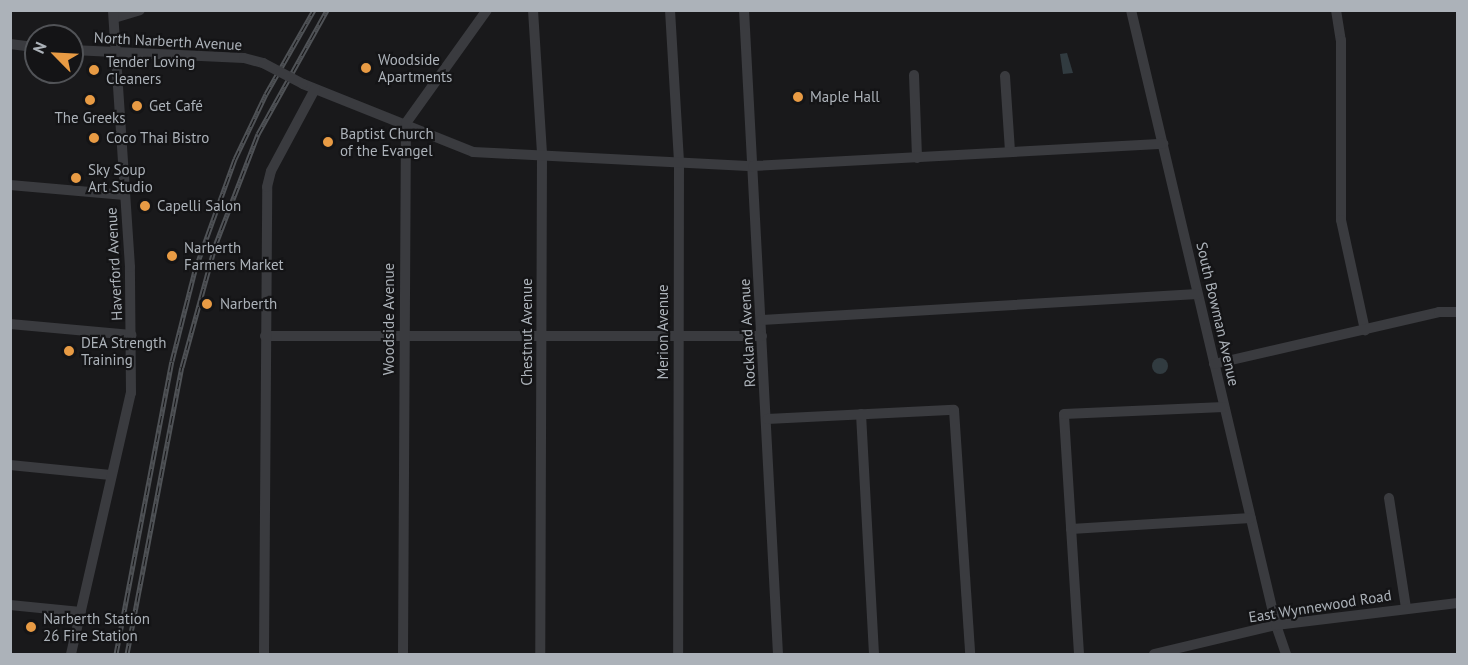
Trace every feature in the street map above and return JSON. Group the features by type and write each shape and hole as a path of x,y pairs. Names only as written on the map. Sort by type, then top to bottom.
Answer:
{"street":[{"path":"114,14 140,10"},
{"path":"406,123 487,10"},
{"name":"Chestnut Avenue","path":"533,10 542,155 540,654"},
{"name":"Merion Avenue","path":"670,10 679,163 678,654"},
{"name":"Rockland Avenue","path":"744,10 778,654"},
{"name":"South Bowman Avenue","path":"1131,10 1276,625 1286,654"},
{"path":"1336,10 1341,40 1341,220 1365,330"},
{"name":"Haverford Avenue","path":"71,654 131,393 132,335 114,14"},
{"name":"North Narberth Avenue","path":"84,51 116,55 244,58 262,63 303,84 406,123 473,152 753,166 1163,144"},
{"path":"914,75 917,158"},
{"path":"1005,76 1010,151"},
{"path":"264,654 267,187 271,171 315,89"},
{"name":"Woodside Avenue","path":"403,654 406,123"},
{"path":"10,185 125,195"},
{"path":"761,320 1197,294"},
{"path":"1214,364 1439,312 1458,312"},
{"path":"10,324 132,335"},
{"path":"266,336 762,336"},
{"path":"1079,654 1064,414 1224,406"},
{"path":"767,419 954,410 970,654"},
{"path":"861,414 874,654"},
{"path":"10,465 111,475"},
{"path":"1389,498 1406,608"},
{"path":"1071,529 1251,518"},
{"name":"East Wynnewood Road","path":"1154,654 1276,625 1458,603"},
{"path":"10,605 81,612"}],"shaded area":[{"path":"1067,53 1073,73 1063,74 1060,54"},
{"path":"1157,358 1163,358 1168,366 1166,372 1157,374 1152,369 1152,363"}],"railway":[{"path":"116,654 172,361 195,270 235,159 266,94 314,10"},
{"path":"127,654 182,367 215,246 258,134 327,10"}],"place":[{"name":"Woodside Apartments","path":"366,68"},
{"name":"Tender Loving Cleaners","path":"94,70"},
{"name":"Maple Hall","path":"798,97"},
{"name":"The Greeks","path":"90,100"},
{"name":"Get Café","path":"137,106"},
{"name":"Coco Thai Bistro","path":"94,138"},
{"name":"Baptist Church of the Evangel","path":"328,142"},
{"name":"Sky Soup Art Studio","path":"76,178"},
{"name":"Capelli Salon","path":"145,206"},
{"name":"Narberth Farmers Market","path":"172,256"},
{"name":"Narberth","path":"207,304"},
{"name":"DEA Strength Training","path":"69,351"},
{"name":"Narberth Station 26 Fire Station","path":"31,627"}]}
